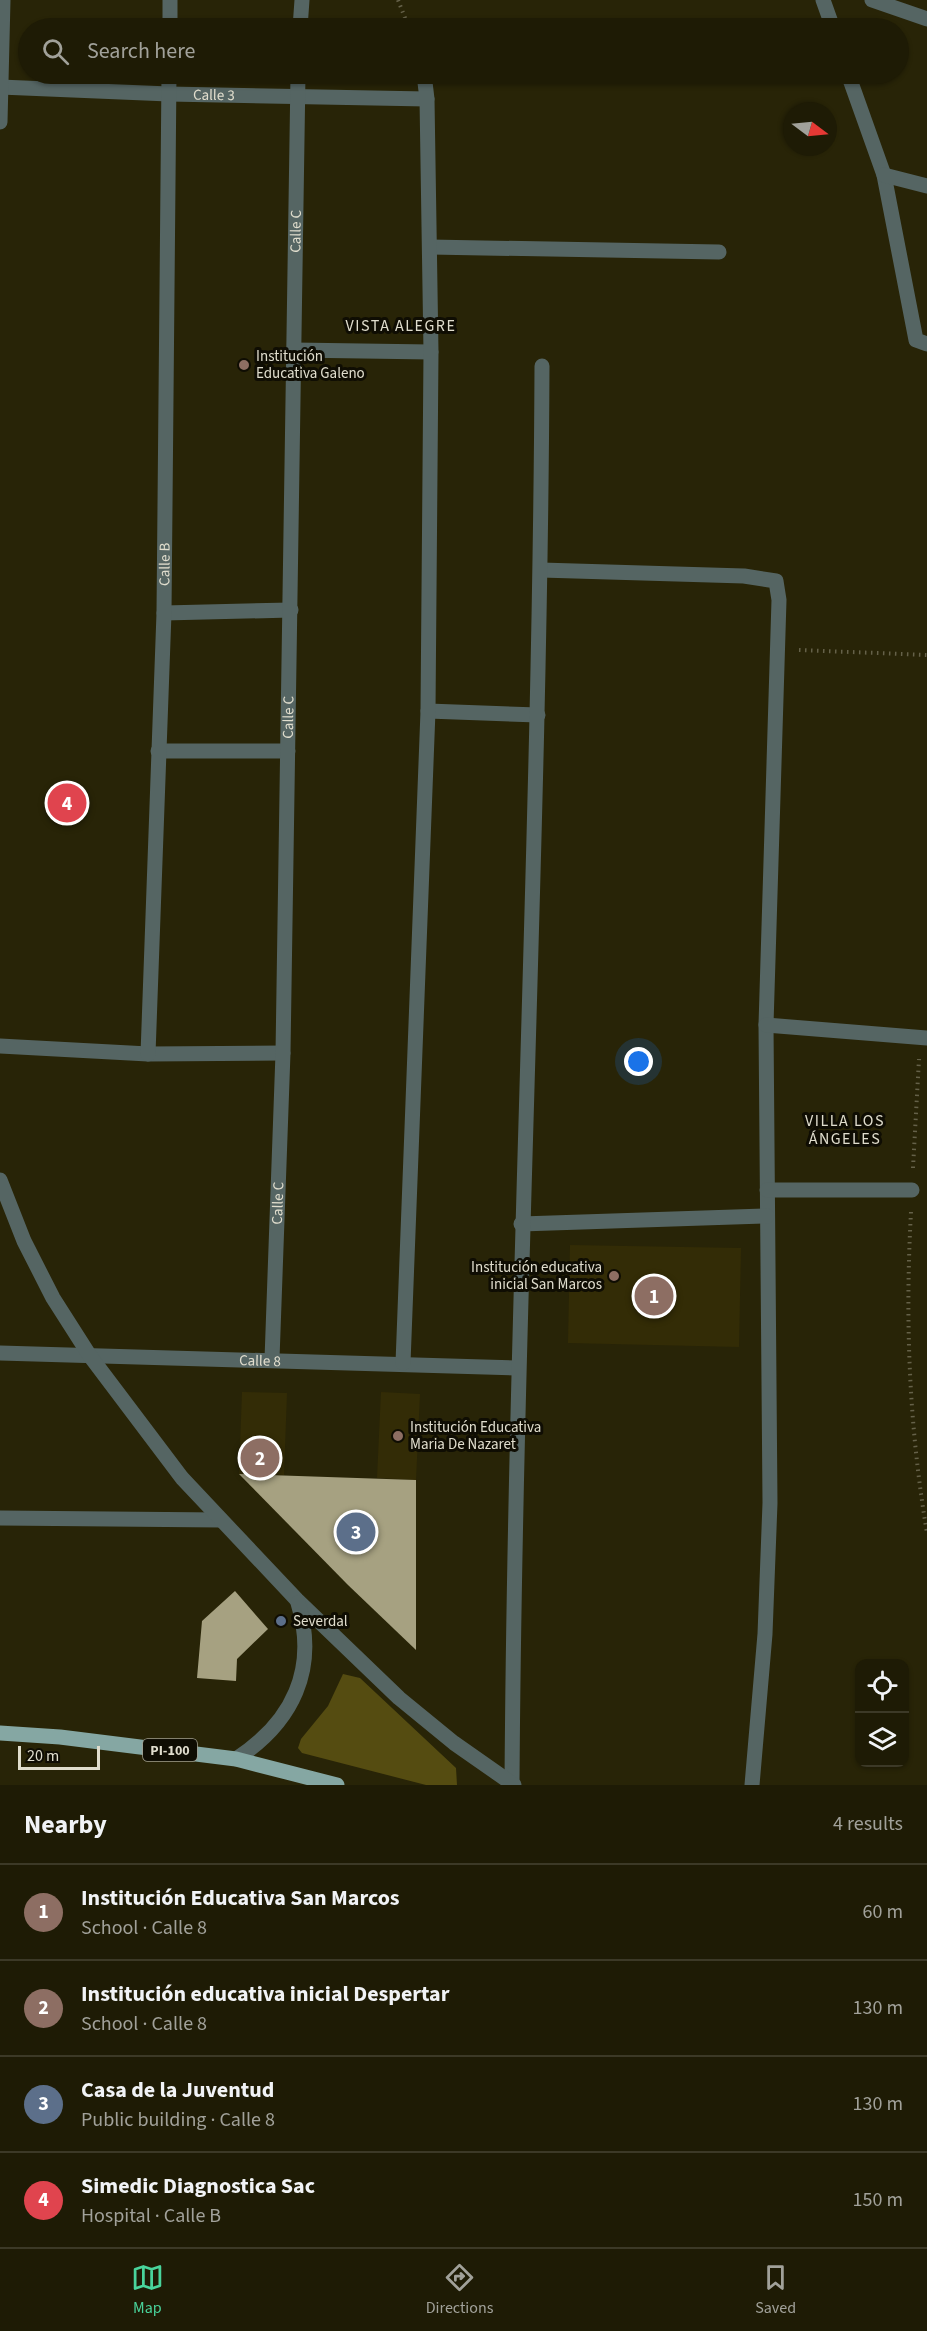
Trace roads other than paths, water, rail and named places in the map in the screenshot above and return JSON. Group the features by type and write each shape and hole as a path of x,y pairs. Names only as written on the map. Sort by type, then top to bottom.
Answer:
{"main road":[{"name":"PI-100","path":"0,1734 60,1737 236,1759 337,1785"}],"street":[{"path":"0,122 3,0"},
{"path":"170,0 170,18"},
{"path":"301,18 302,0"},
{"path":"823,0 829,18"},
{"path":"872,0 927,19"},
{"name":"Calle B","path":"148,1054 164,613 169,84"},
{"name":"Calle C","path":"272,1359 283,1053 298,84"},
{"path":"403,1363 428,711 431,352 428,99 426,84"},
{"path":"852,84 884,175 916,340 927,344"},
{"name":"Calle 3","path":"0,87 169,94 428,99"},
{"path":"884,175 927,186"},
{"path":"430,247 719,252"},
{"path":"294,350 431,352"},
{"path":"513,1784 517,1368 538,715 542,366"},
{"path":"541,570 744,576 776,582 779,600 778,650 766,1025 769,1525 765,1634 752,1785"},
{"path":"164,613 291,610"},
{"path":"428,711 538,715"},
{"path":"158,751 288,751"},
{"path":"766,1025 924,1038"},
{"path":"0,1046 148,1054 283,1053"},
{"path":"0,1180 24,1241 53,1298 90,1356 182,1478 297,1600 399,1698 454,1743 513,1784"},
{"path":"767,1191 912,1190"},
{"path":"521,1224 767,1216"},
{"name":"Calle 8","path":"0,1353 272,1359 517,1368"},
{"path":"0,1518 221,1520"},
{"path":"236,1759 259,1744 277,1725 292,1703 301,1678 306,1652 304,1625 297,1600"}],"place":[{"name":"Institución Educativa Galeno","path":"244,365"},
{"name":"Simedic Diagnostica Sac","path":"67,803"},
{"name":"Institución educativa inicial San Marcos","path":"614,1276"},
{"name":"Institución Educativa San Marcos","path":"654,1296"},
{"name":"Institución Educativa Maria De Nazaret","path":"398,1436"},
{"name":"Institución educativa inicial Despertar","path":"260,1458"},
{"name":"Casa de la Juventud","path":"356,1532"},
{"name":"Severdal","path":"281,1621"}],"district":[{"name":"VISTA ALEGRE","path":"401,325"},
{"name":"VILLA LOS ÁNGELES","path":"845,1129"}]}
